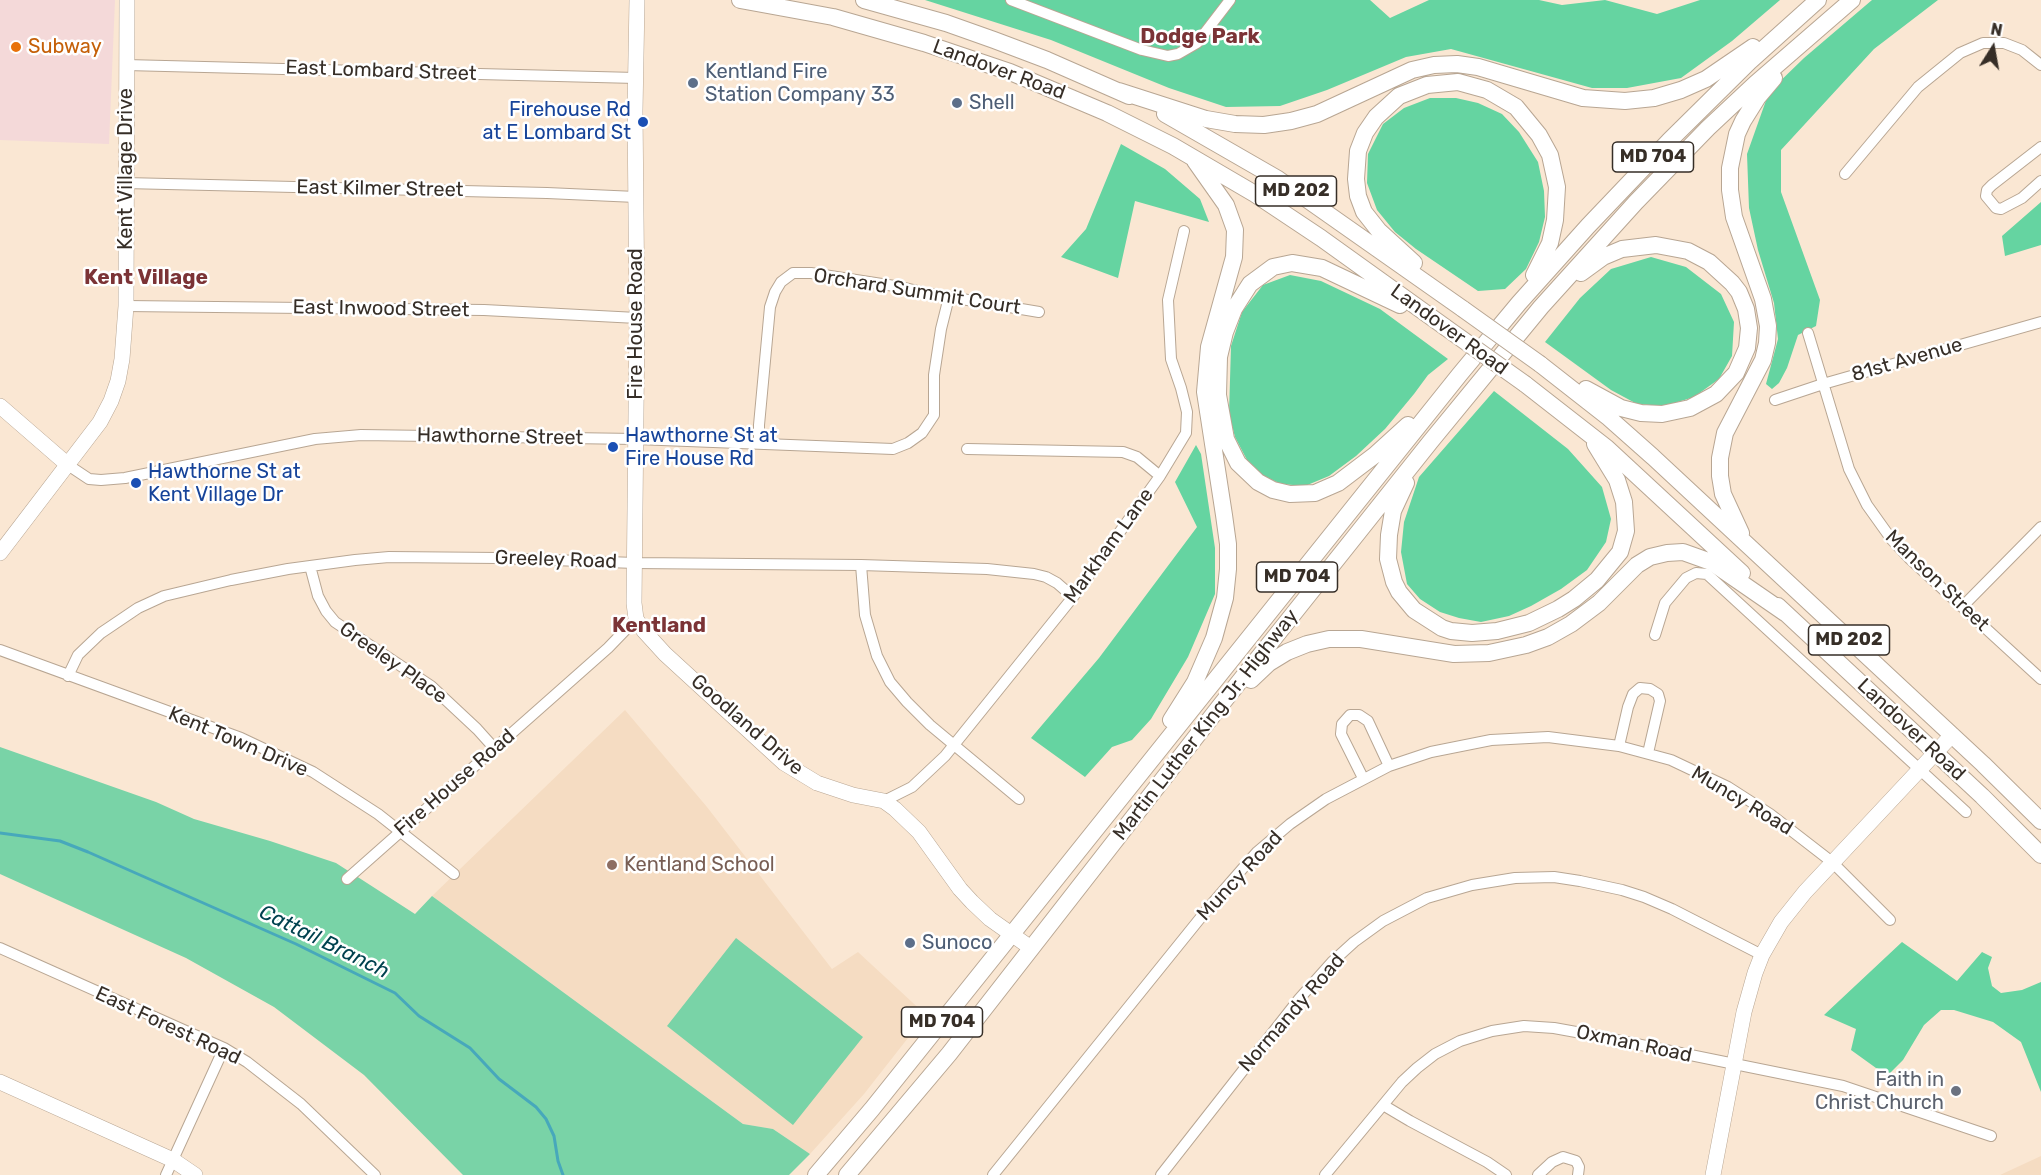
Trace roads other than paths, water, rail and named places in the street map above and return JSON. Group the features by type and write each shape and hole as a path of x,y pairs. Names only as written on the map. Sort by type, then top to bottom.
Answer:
{"main road":[{"name":"Landover Road","path":"740,0 833,17 892,33 964,55 1039,83 1130,124 1191,156 1284,213 1525,384 1586,431 1626,465 1998,811 2041,855"},
{"name":"Landover Road","path":"864,0 900,5 1022,50 1119,91 1182,123 1278,179 1540,364 1632,437 2041,821"},
{"name":"Martin Luther King Jr. Highway","path":"817,1174 872,1109 1519,303 1668,141 1818,0"},
{"name":"Martin Luther King Jr. Highway","path":"847,1175 950,1054 1220,706 1541,307 1636,202 1708,128 1852,0"},
{"path":"892,33 900,5"},
{"path":"1119,91 1206,118 1235,124 1264,125 1317,114 1412,70 1434,65 1457,64 1478,67 1583,98 1610,101 1638,100 1681,90 1706,79 1796,19"},
{"path":"1747,544 1723,494 1720,458 1725,433 1763,360 1768,326 1763,299 1734,217 1730,190 1732,157 1737,134 1748,112 1764,89 1814,33"},
{"path":"1463,309 1379,231 1364,212 1355,170 1358,151 1365,133 1376,117 1399,96 1437,83 1458,82 1478,86 1506,100 1532,125 1550,155 1557,187 1553,232 1545,254 1519,303"},
{"path":"1135,780 1186,696 1208,654 1222,612 1227,583 1228,544 1206,410 1205,376 1211,335 1234,257 1235,230 1226,205 1191,156"},
{"path":"1540,364 1622,408 1641,413 1671,413 1708,400 1730,380 1744,357 1749,328 1743,302 1726,276 1699,256 1666,246 1633,246 1612,252 1584,271 1541,307"},
{"path":"1445,327 1322,268 1292,263 1265,271 1250,284 1239,299 1229,320 1222,345 1218,370 1218,395 1226,439 1238,463 1258,482 1281,492 1298,495 1315,493 1338,483 1368,461 1460,374"},
{"path":"1431,441 1403,488 1394,511 1388,548 1391,572 1405,601 1422,616 1451,631 1484,633 1528,623 1558,609 1597,580 1620,552 1626,531 1626,521 1620,488 1586,431"},
{"path":"1179,761 1227,710 1253,677 1279,657 1296,648 1318,641 1340,638 1361,639 1454,654 1489,653 1520,647 1548,637 1571,624 1599,603 1636,566 1658,554 1683,552 1703,558 1785,613"}],"street":[{"name":"Kent Village Drive","path":"0,553 100,422 111,401 122,358 126,306 127,0"},
{"name":"Fire House Road","path":"347,879 608,648 636,619 634,603 637,0"},
{"path":"1011,0 1142,50 1168,56 1184,51 1197,43 1230,0"},
{"path":"1845,174 1918,87 1960,53 1983,43 2004,43 2022,50 2041,65"},
{"name":"East Lombard Street","path":"126,65 636,78"},
{"path":"2041,147 1992,185 1987,190 1986,196 1996,208 2001,209 2022,198 2041,181"},
{"name":"East Kilmer Street","path":"125,183 636,197"},
{"name":"Markham Lane","path":"884,801 912,787 954,746 1073,597 1160,476 1186,433 1187,412 1171,359 1168,300 1184,231"},
{"name":"Orchard Summit Court","path":"759,442 770,307 781,282 793,273 811,273 901,287 1039,312"},
{"name":"Hawthorne Street","path":"0,406 68,465 89,479 101,480 125,478 315,439 361,435 759,442 893,449 908,443 922,433 934,415 934,375 941,329 950,297"},
{"name":"East Inwood Street","path":"126,306 484,310 637,318"},
{"name":"81st Avenue","path":"1775,400 1823,384 2041,322"},
{"name":"Manson Street","path":"1808,333 1849,469 1867,505 1892,540 1909,558 2041,679"},
{"path":"967,449 1122,453 1137,457 1160,476"},
{"path":"1962,607 2041,527"},
{"name":"Greeley Road","path":"68,676 78,656 101,633 138,608 164,596 310,566 399,557 987,569 1034,574 1057,583 1073,597"},
{"path":"861,565 865,615 877,656 890,682 907,702 954,746 1019,799"},
{"name":"Greeley Place","path":"310,566 318,596 335,622 431,686 495,749"},
{"name":"Landover Road","path":"1655,635 1665,603 1686,578 1696,573 1707,574 1966,812"},
{"name":"Goodland Drive","path":"636,619 665,654 784,762 817,783 853,795 884,801 895,809 919,832 972,902 990,919 1031,948"},
{"name":"Kent Town Drive","path":"0,650 203,724 277,754 346,792 454,874"},
{"path":"1620,746 1633,694 1640,688 1650,689 1658,694 1660,701 1648,753"},
{"path":"1363,778 1341,734 1341,724 1350,715 1359,715 1368,721 1389,766"},
{"path":"1713,1175 1748,995 1762,955 1792,907 1952,735"},
{"name":"Muncy Road","path":"993,1175 1210,906 1257,852 1306,811 1363,778 1389,766 1451,747 1509,738 1568,739 1620,746 1648,753 1689,768 1728,787 1770,814 1832,862 1890,920"},
{"name":"Normandy Road","path":"1161,1175 1225,1091 1327,967 1354,942 1383,921 1427,898 1472,885 1515,878 1554,877 1580,881 1644,897 1762,955"},
{"name":"East Forest Road","path":"0,948 224,1048 256,1068 301,1104 375,1175"},
{"name":"Oxman Road","path":"1325,1175 1417,1068 1435,1054 1460,1041 1508,1028 1554,1028 1856,1089 1991,1136"},
{"path":"166,1175 224,1048"},
{"path":"0,1082 173,1160 195,1175"},
{"path":"1383,1105 1487,1162 1506,1175"},
{"path":"1538,1175 1552,1162 1563,1157 1576,1161 1579,1167 1578,1175"}],"waterway":[{"name":"Cattail Branch","path":"0,833 60,841 88,852 296,944 395,993 419,1016 470,1048 499,1079 536,1107 546,1119 554,1136 563,1175"}],"place":[{"name":"Subway","path":"16,47"},
{"name":"Kentland Fire Station Company 33","path":"693,83"},
{"name":"Shell","path":"957,103"},
{"name":"Firehouse Rd at E Lombard St","path":"643,122"},
{"name":"Hawthorne St at Fire House Rd","path":"613,447"},
{"name":"Hawthorne St at Kent Village Dr","path":"136,483"},
{"name":"Kentland School","path":"612,865"},
{"name":"Sunoco","path":"910,943"},
{"name":"Faith in Christ Church","path":"1956,1091"}],"district":[{"name":"Dodge Park","path":"1200,37"},
{"name":"Kent Village","path":"146,278"},
{"name":"Kentland","path":"659,626"}]}
